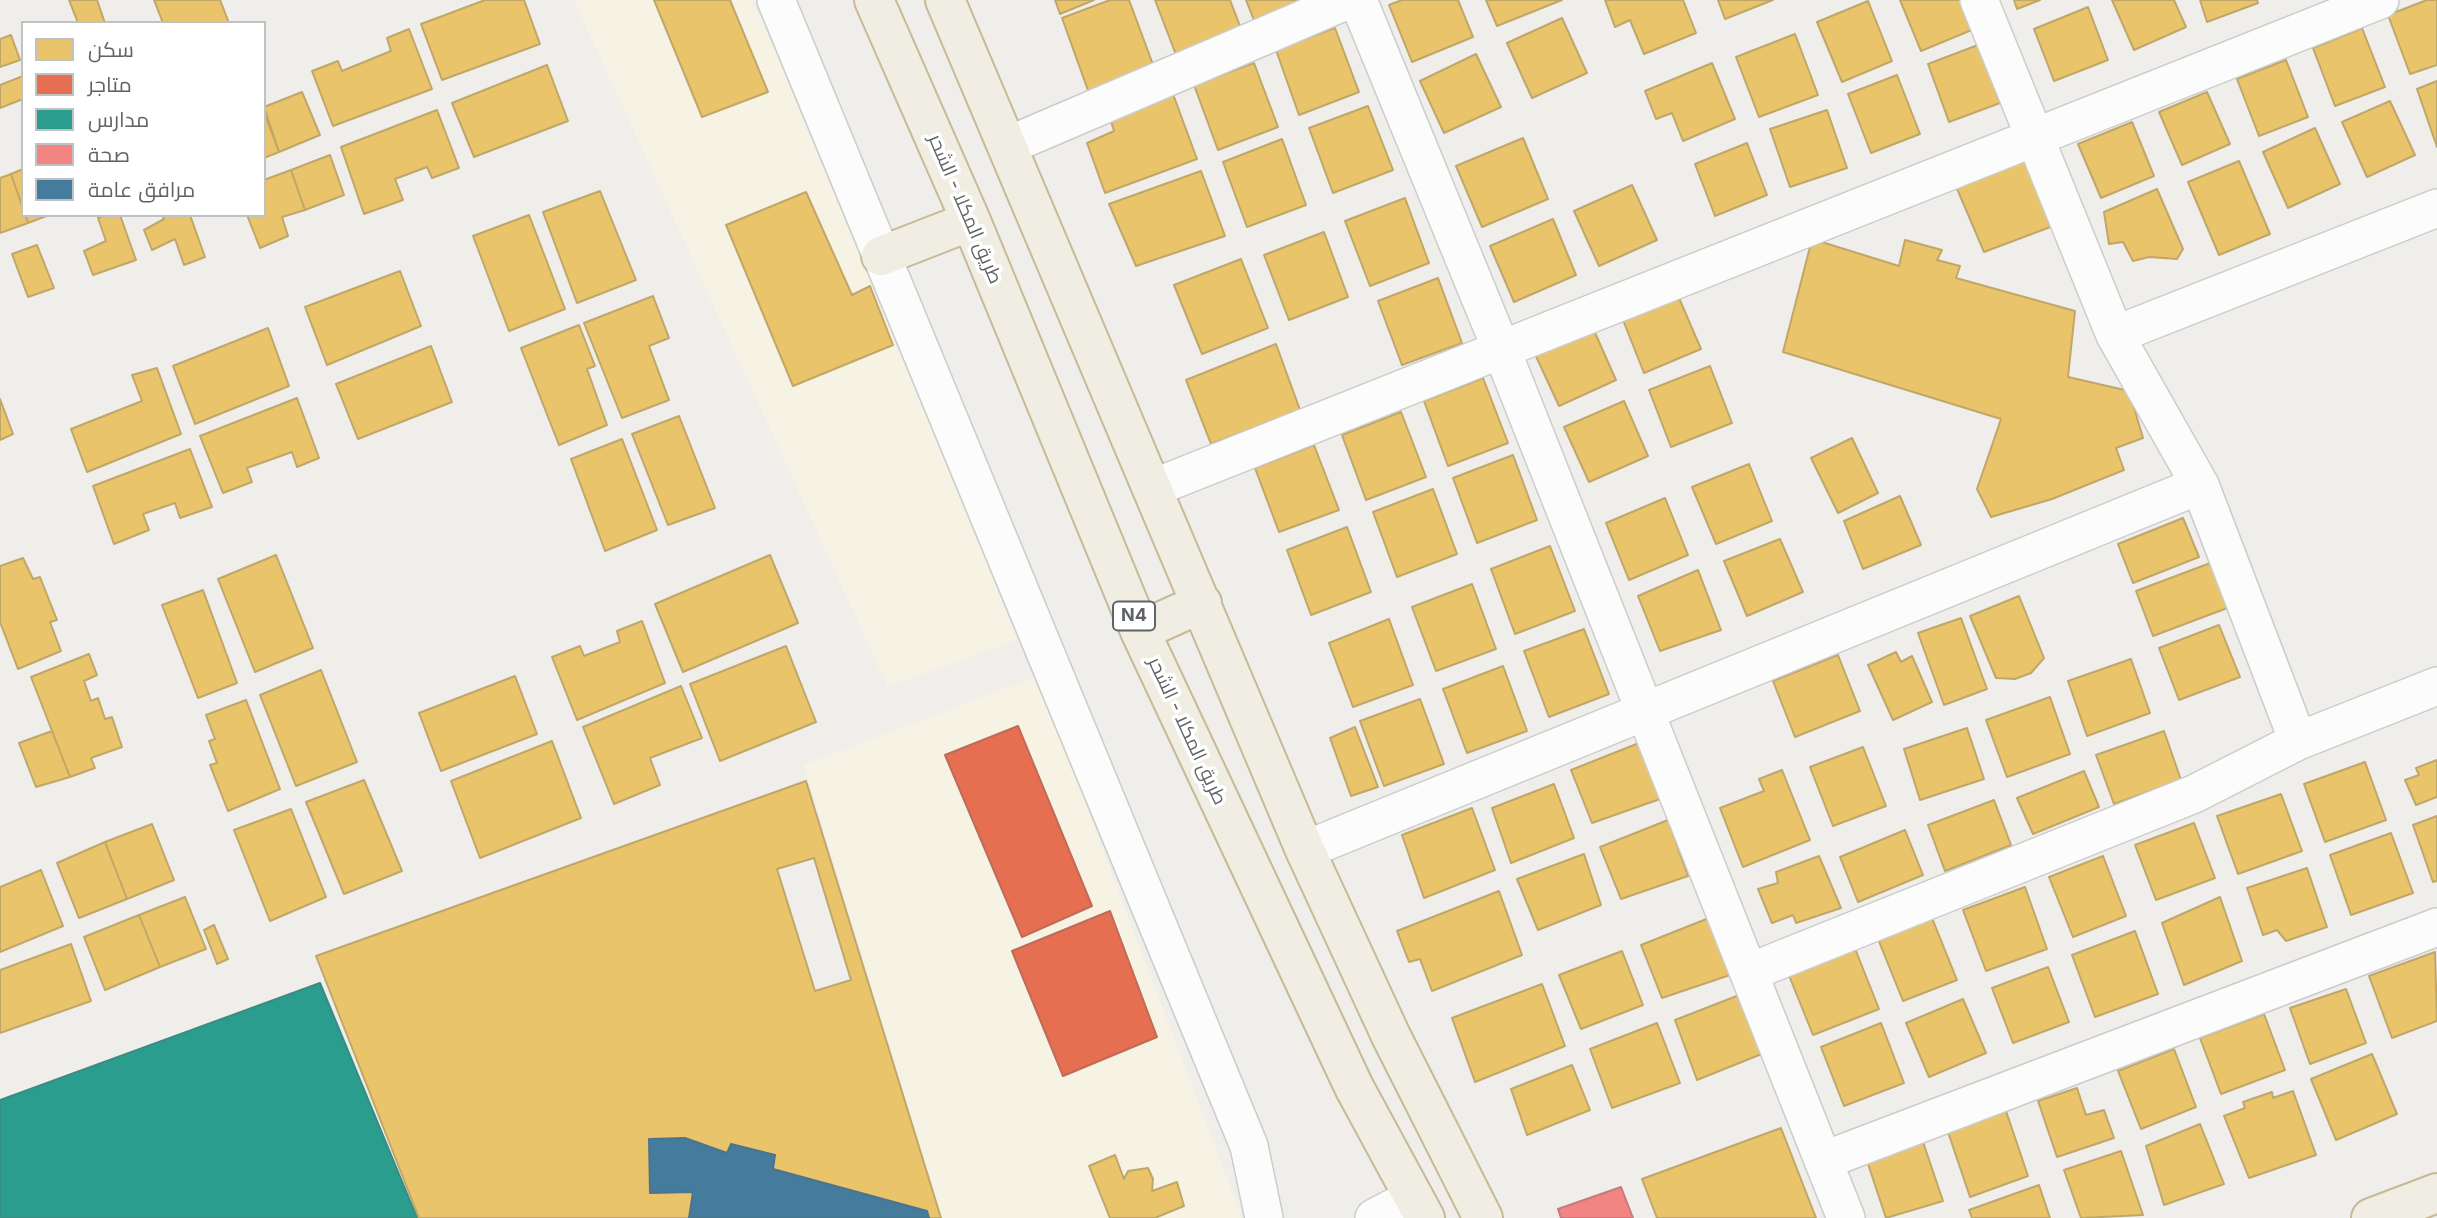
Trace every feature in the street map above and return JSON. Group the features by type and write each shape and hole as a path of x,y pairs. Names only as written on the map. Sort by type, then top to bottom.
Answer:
{"highway":[{"name":"طريق المكلا - الشحر","path":"874,0 971,221 1140,631 1354,1087 1420,1208"},
{"path":"945,0 1305,850 1391,1036 1483,1218"},
{"path":"881,256 971,221"},
{"path":"1140,631 1202,603"},
{"path":"2371,1218 2426,1204"}],"street":[{"path":"776,0 1249,1146 1264,1218"},
{"path":"1007,146 1348,0"},
{"path":"1358,0 1502,351 1846,1218"},
{"path":"1979,0 2037,136 2115,335 2200,485 2298,741"},
{"path":"1153,488 2381,0"},
{"path":"2115,335 2437,208"},
{"path":"1305,850 2200,485"},
{"path":"1750,972 2194,794 2298,741 2437,686"},
{"path":"1825,1160 2437,927"},
{"path":"1374,1218 1420,1208"}],"shaded area":[{"path":"574,0 752,0 1037,632 888,687"},
{"path":"1037,676 1242,1218 942,1218 804,765"}],"building: سكن":[{"path":"69,0 97,0 104,21 77,21"},
{"path":"154,0 220,0 228,21 162,21"},
{"path":"485,0 524,0 540,44 442,80 421,24"},
{"path":"654,0 730,0 768,92 702,117"},
{"path":"1055,0 1094,0 1060,14"},
{"path":"1110,0 1129,0 1155,70 1090,96 1062,18"},
{"path":"1155,0 1230,0 1243,34 1178,60"},
{"path":"1246,0 1321,0 1257,28"},
{"path":"1402,0 1458,0 1473,37 1412,62 1389,5"},
{"path":"1486,0 1562,0 1497,26"},
{"path":"1605,0 1683,0 1696,33 1644,54 1630,20 1615,27"},
{"path":"1718,0 1773,0 1725,19"},
{"path":"1900,0 1962,0 1974,29 1921,51"},
{"path":"2014,0 2040,0 2017,9"},
{"path":"2112,0 2174,0 2186,27 2134,50"},
{"path":"2200,0 2257,0 2258,3 2207,22"},
{"path":"2427,0 2437,0 2437,65 2410,74 2388,15"},
{"path":"1868,1 1892,61 1842,82 1817,22"},
{"path":"2088,7 2108,60 2054,81 2034,29"},
{"path":"1562,18 1587,73 1532,98 1507,43"},
{"path":"1335,28 1359,92 1299,115 1276,50"},
{"path":"2362,28 2385,87 2335,106 2313,48"},
{"path":"409,29 432,89 333,126 312,71 338,61 342,71 391,51 387,38"},
{"path":"1795,34 1818,95 1759,117 1736,57"},
{"path":"11,35 20,60 0,67 0,39"},
{"path":"1978,45 2000,103 1949,122 1928,64"},
{"path":"1476,54 1501,107 1444,133 1420,81"},
{"path":"2286,60 2308,117 2259,136 2237,79"},
{"path":"1254,63 1278,127 1218,150 1194,85"},
{"path":"1712,63 1735,119 1683,141 1672,113 1656,119 1645,91"},
{"path":"547,65 568,121 474,157 452,103"},
{"path":"1897,75 1920,134 1871,153 1848,94"},
{"path":"21,77 21,100 0,108 0,85"},
{"path":"2437,81 2437,147 2417,89"},
{"path":"302,92 320,135 279,152 266,106"},
{"path":"2207,92 2230,144 2182,165 2159,112"},
{"path":"1173,94 1197,159 1105,193 1087,143 1114,131 1110,118"},
{"path":"2390,101 2415,155 2367,177 2342,122"},
{"path":"1368,106 1393,170 1333,193 1309,128"},
{"path":"437,110 459,168 432,178 427,167 395,179 403,200 364,214 341,147"},
{"path":"1827,110 1847,168 1790,187 1770,129"},
{"path":"266,117 279,152 266,157"},
{"path":"2132,122 2154,176 2101,198 2078,144"},
{"path":"2315,128 2340,184 2288,208 2263,152"},
{"path":"1523,138 1548,199 1482,227 1456,166"},
{"path":"1282,139 1306,205 1247,227 1223,162"},
{"path":"1747,143 1767,195 1715,216 1695,164"},
{"path":"330,155 344,195 305,210 291,170"},
{"path":"2026,156 2053,226 1984,252 1955,184"},
{"path":"2239,161 2270,234 2219,255 2188,182"},
{"path":"21,170 21,202 11,174"},
{"path":"291,170 305,210 282,217 288,236 260,248 248,217 266,217 266,179"},
{"path":"1201,171 1225,236 1136,266 1109,204"},
{"path":"11,174 21,203 21,217 26,217 28,223 0,233 0,178"},
{"path":"1632,185 1657,240 1599,266 1574,211"},
{"path":"2157,189 2183,249 2177,259 2149,257 2133,261 2123,242 2109,244 2104,212"},
{"path":"600,191 636,280 577,303 543,212"},
{"path":"806,192 852,295 870,286 893,345 793,386 726,225"},
{"path":"1405,198 1429,263 1370,286 1345,221"},
{"path":"529,215 565,309 509,331 473,236"},
{"path":"26,217 44,217 28,223"},
{"path":"121,217 136,260 93,275 84,251 106,241 98,218"},
{"path":"163,217 191,217 205,257 184,265 175,239 152,250 144,230 164,219"},
{"path":"1553,219 1576,275 1514,302 1490,246"},
{"path":"1324,232 1348,297 1289,320 1264,255"},
{"path":"1812,239 1899,266 1905,240 1942,250 1937,260 1960,266 1956,278 2075,311 2068,377 2129,391 2143,438 2116,448 2124,470 2052,499 1991,517 1977,489 2001,419 1783,352"},
{"path":"37,245 54,288 28,297 12,254"},
{"path":"1241,259 1268,328 1202,354 1174,285"},
{"path":"400,271 421,326 327,365 305,307"},
{"path":"1438,278 1462,343 1402,365 1378,301"},
{"path":"1676,291 1701,349 1644,373 1621,315"},
{"path":"653,296 669,338 649,346 669,400 622,418 584,323"},
{"path":"579,325 595,366 587,369 607,425 559,445 521,348"},
{"path":"1592,326 1616,380 1559,406 1534,352"},
{"path":"268,328 289,386 195,424 173,366"},
{"path":"1276,344 1300,410 1211,444 1186,380"},
{"path":"431,346 452,402 358,439 336,384"},
{"path":"1710,366 1732,423 1671,447 1649,390"},
{"path":"157,368 181,434 87,472 71,429 142,401 132,375"},
{"path":"1483,378 1508,443 1448,466 1424,401"},
{"path":"297,398 319,458 297,467 292,452 247,468 252,482 223,493 200,436"},
{"path":"0,399 13,434 0,440"},
{"path":"1624,401 1648,456 1589,482 1564,427"},
{"path":"1401,412 1426,477 1366,500 1342,435"},
{"path":"679,416 715,508 668,525 632,434"},
{"path":"1852,438 1878,493 1838,513 1811,458"},
{"path":"622,439 657,530 605,551 571,459"},
{"path":"1314,445 1339,510 1279,532 1255,468"},
{"path":"190,449 212,507 180,518 175,503 143,514 149,530 114,544 93,486"},
{"path":"1513,455 1537,520 1477,543 1453,478"},
{"path":"1749,464 1772,521 1716,544 1692,487"},
{"path":"1433,489 1457,554 1397,577 1373,512"},
{"path":"1900,496 1921,545 1863,569 1844,521"},
{"path":"1665,498 1688,555 1629,580 1606,523"},
{"path":"2183,518 2199,557 2133,583 2118,544"},
{"path":"1347,527 1371,592 1311,615 1287,550"},
{"path":"1780,539 1803,592 1747,616 1724,561"},
{"path":"1550,546 1575,611 1515,634 1491,569"},
{"path":"276,555 313,648 255,672 218,579"},
{"path":"770,555 798,623 683,672 655,604"},
{"path":"23,558 33,579 40,577 57,620 50,622 61,651 18,669 0,622 0,566"},
{"path":"2213,562 2230,607 2153,636 2136,591"},
{"path":"1698,570 1721,630 1660,651 1638,596"},
{"path":"1472,584 1496,649 1436,671 1412,607"},
{"path":"203,590 237,683 198,698 162,605"},
{"path":"2019,596 2044,658 2031,673 2015,679 1996,678 1970,616"},
{"path":"1961,618 1987,689 1944,705 1918,633"},
{"path":"1389,619 1413,685 1353,707 1329,643"},
{"path":"642,621 665,683 577,720 552,657 580,646 584,656 620,642 617,631"},
{"path":"2219,625 2240,677 2179,700 2159,648"},
{"path":"1584,629 1609,694 1549,717 1524,651"},
{"path":"786,646 816,722 720,761 690,684"},
{"path":"1896,652 1901,662 1912,656 1932,702 1893,720 1868,665"},
{"path":"89,654 97,675 84,681 91,701 98,698 105,719 112,717 122,747 91,758 95,768 70,777 31,677"},
{"path":"1838,655 1860,711 1795,737 1773,681"},
{"path":"2131,659 2150,713 2087,736 2068,681"},
{"path":"1503,666 1527,731 1467,753 1443,689"},
{"path":"321,670 357,762 296,786 260,695"},
{"path":"515,676 537,734 441,771 419,713"},
{"path":"681,686 702,738 650,758 660,785 614,804 583,727"},
{"path":"2050,697 2070,754 2007,777 1986,720"},
{"path":"1420,699 1444,764 1384,786 1360,721"},
{"path":"246,700 280,789 228,811 210,765 217,763 209,741 215,739 206,715"},
{"path":"1355,727 1378,787 1351,796 1330,738"},
{"path":"1967,728 1984,779 1920,800 1904,749"},
{"path":"52,731 70,777 36,787 19,743"},
{"path":"2164,731 2181,780 2114,804 2096,755"},
{"path":"552,741 581,818 480,858 451,781"},
{"path":"1639,743 1660,799 1592,823 1571,770"},
{"path":"1863,747 1886,806 1833,826 1810,767"},
{"path":"2437,760 2437,797 2416,805 2405,780 2419,775 2416,768"},
{"path":"2365,762 2386,820 2325,842 2304,784"},
{"path":"1782,770 1810,840 1743,867 1720,808 1764,791 1759,779"},
{"path":"2084,771 2099,807 2033,834 2017,798"},
{"path":"364,780 402,871 344,894 306,802"},
{"path":"806,781 941,1218 419,1218 316,956"},
{"path":"1554,784 1574,838 1511,863 1492,808"},
{"path":"2281,794 2302,851 2238,874 2217,816"},
{"path":"1994,800 2011,845 1945,871 1928,825"},
{"path":"1472,808 1495,870 1424,898 1402,835"},
{"path":"291,809 326,897 270,921 234,830"},
{"path":"2437,816 2437,881 2433,882 2413,825"},
{"path":"1668,820 1688,876 1621,899 1600,847"},
{"path":"2194,823 2215,878 2156,900 2135,845"},
{"path":"152,824 174,880 127,899 105,842"},
{"path":"1905,830 1923,875 1858,902 1840,857"},
{"path":"2391,833 2413,893 2351,915 2330,855"},
{"path":"105,842 127,899 79,918 57,863"},
{"path":"1584,854 1601,905 1538,930 1517,879"},
{"path":"1819,856 1841,908 1796,923 1793,915 1772,923 1758,889 1778,883 1776,872"},
{"path":"2103,856 2126,916 2073,937 2049,877"},
{"path":"814,858 851,980 815,991 777,869"},
{"path":"2307,868 2327,927 2286,941 2277,930 2263,935 2247,888"},
{"path":"41,870 63,926 0,952 0,887"},
{"path":"2025,887 2047,949 1986,971 1963,910"},
{"path":"1499,891 1522,955 1432,991 1420,959 1409,962 1397,931"},
{"path":"185,897 206,949 160,967 139,915"},
{"path":"2220,897 2242,961 2184,985 2162,923"},
{"path":"139,915 160,967 105,990 84,937"},
{"path":"1709,918 1730,975 1662,998 1641,945"},
{"path":"1932,918 1957,980 1903,1001 1878,939"},
{"path":"214,925 228,959 217,964 204,930"},
{"path":"2135,931 2158,994 2095,1017 2072,955"},
{"path":"71,944 91,1001 0,1033 0,970"},
{"path":"1854,946 1879,1009 1813,1035 1788,973"},
{"path":"1622,951 1643,1005 1581,1029 1559,975"},
{"path":"2435,952 2437,1021 2392,1038 2369,976"},
{"path":"2048,967 2069,1022 2013,1043 1992,988"},
{"path":"1542,984 1565,1046 1475,1082 1452,1018"},
{"path":"2346,989 2366,1043 2310,1064 2290,1008"},
{"path":"1742,994 1764,1053 1697,1080 1675,1020"},
{"path":"1963,999 1986,1053 1929,1077 1906,1023"},
{"path":"2264,1014 2285,1070 2221,1094 2200,1038"},
{"path":"268,1020 273,1030 283,1027 360,1218 312,1218 267,1112 8,1214 10,1218 0,1218 0,1170 253,1070 237,1032"},
{"path":"1657,1023 1680,1083 1612,1108 1590,1049"},
{"path":"1881,1023 1904,1083 1844,1106 1821,1047"},
{"path":"2174,1049 2196,1107 2141,1129 2118,1071"},
{"path":"2372,1054 2397,1114 2336,1140 2311,1079"},
{"path":"1572,1065 1590,1110 1527,1135 1511,1089"},
{"path":"2077,1088 2086,1115 2104,1110 2114,1138 2057,1157 2038,1101"},
{"path":"2293,1091 2316,1155 2249,1178 2224,1116 2245,1108 2243,1102 2272,1092 2273,1098"},
{"path":"2006,1111 2028,1176 1970,1197 1948,1132"},
{"path":"2200,1124 2224,1184 2164,1205 2146,1146"},
{"path":"1781,1128 1816,1218 1657,1218 1642,1179"},
{"path":"258,1137 291,1218 90,1218 86,1206"},
{"path":"1923,1142 1943,1201 1886,1218 1867,1161"},
{"path":"2121,1151 2143,1215 2081,1218 2064,1170"},
{"path":"1115,1155 1124,1179 1128,1171 1148,1168 1153,1179 1152,1191 1177,1182 1184,1206 1155,1218 1110,1218 1089,1166"},
{"path":"2039,1185 2050,1218 1972,1218 1969,1210"}],"building: متاجر":[{"path":"1018,726 1092,906 1022,937 945,755"},
{"path":"1110,911 1157,1037 1063,1076 1012,951"}],"building: مدارس":[{"path":"320,983 417,1218 0,1218 0,1100"}],"building: صحة":[{"path":"1621,1187 1633,1218 1561,1218 1558,1209"}],"building: مرافق عامة":[{"path":"685,1138 727,1153 731,1144 775,1155 773,1169 927,1211 929,1218 689,1218 693,1192 650,1193 649,1139"}]}
